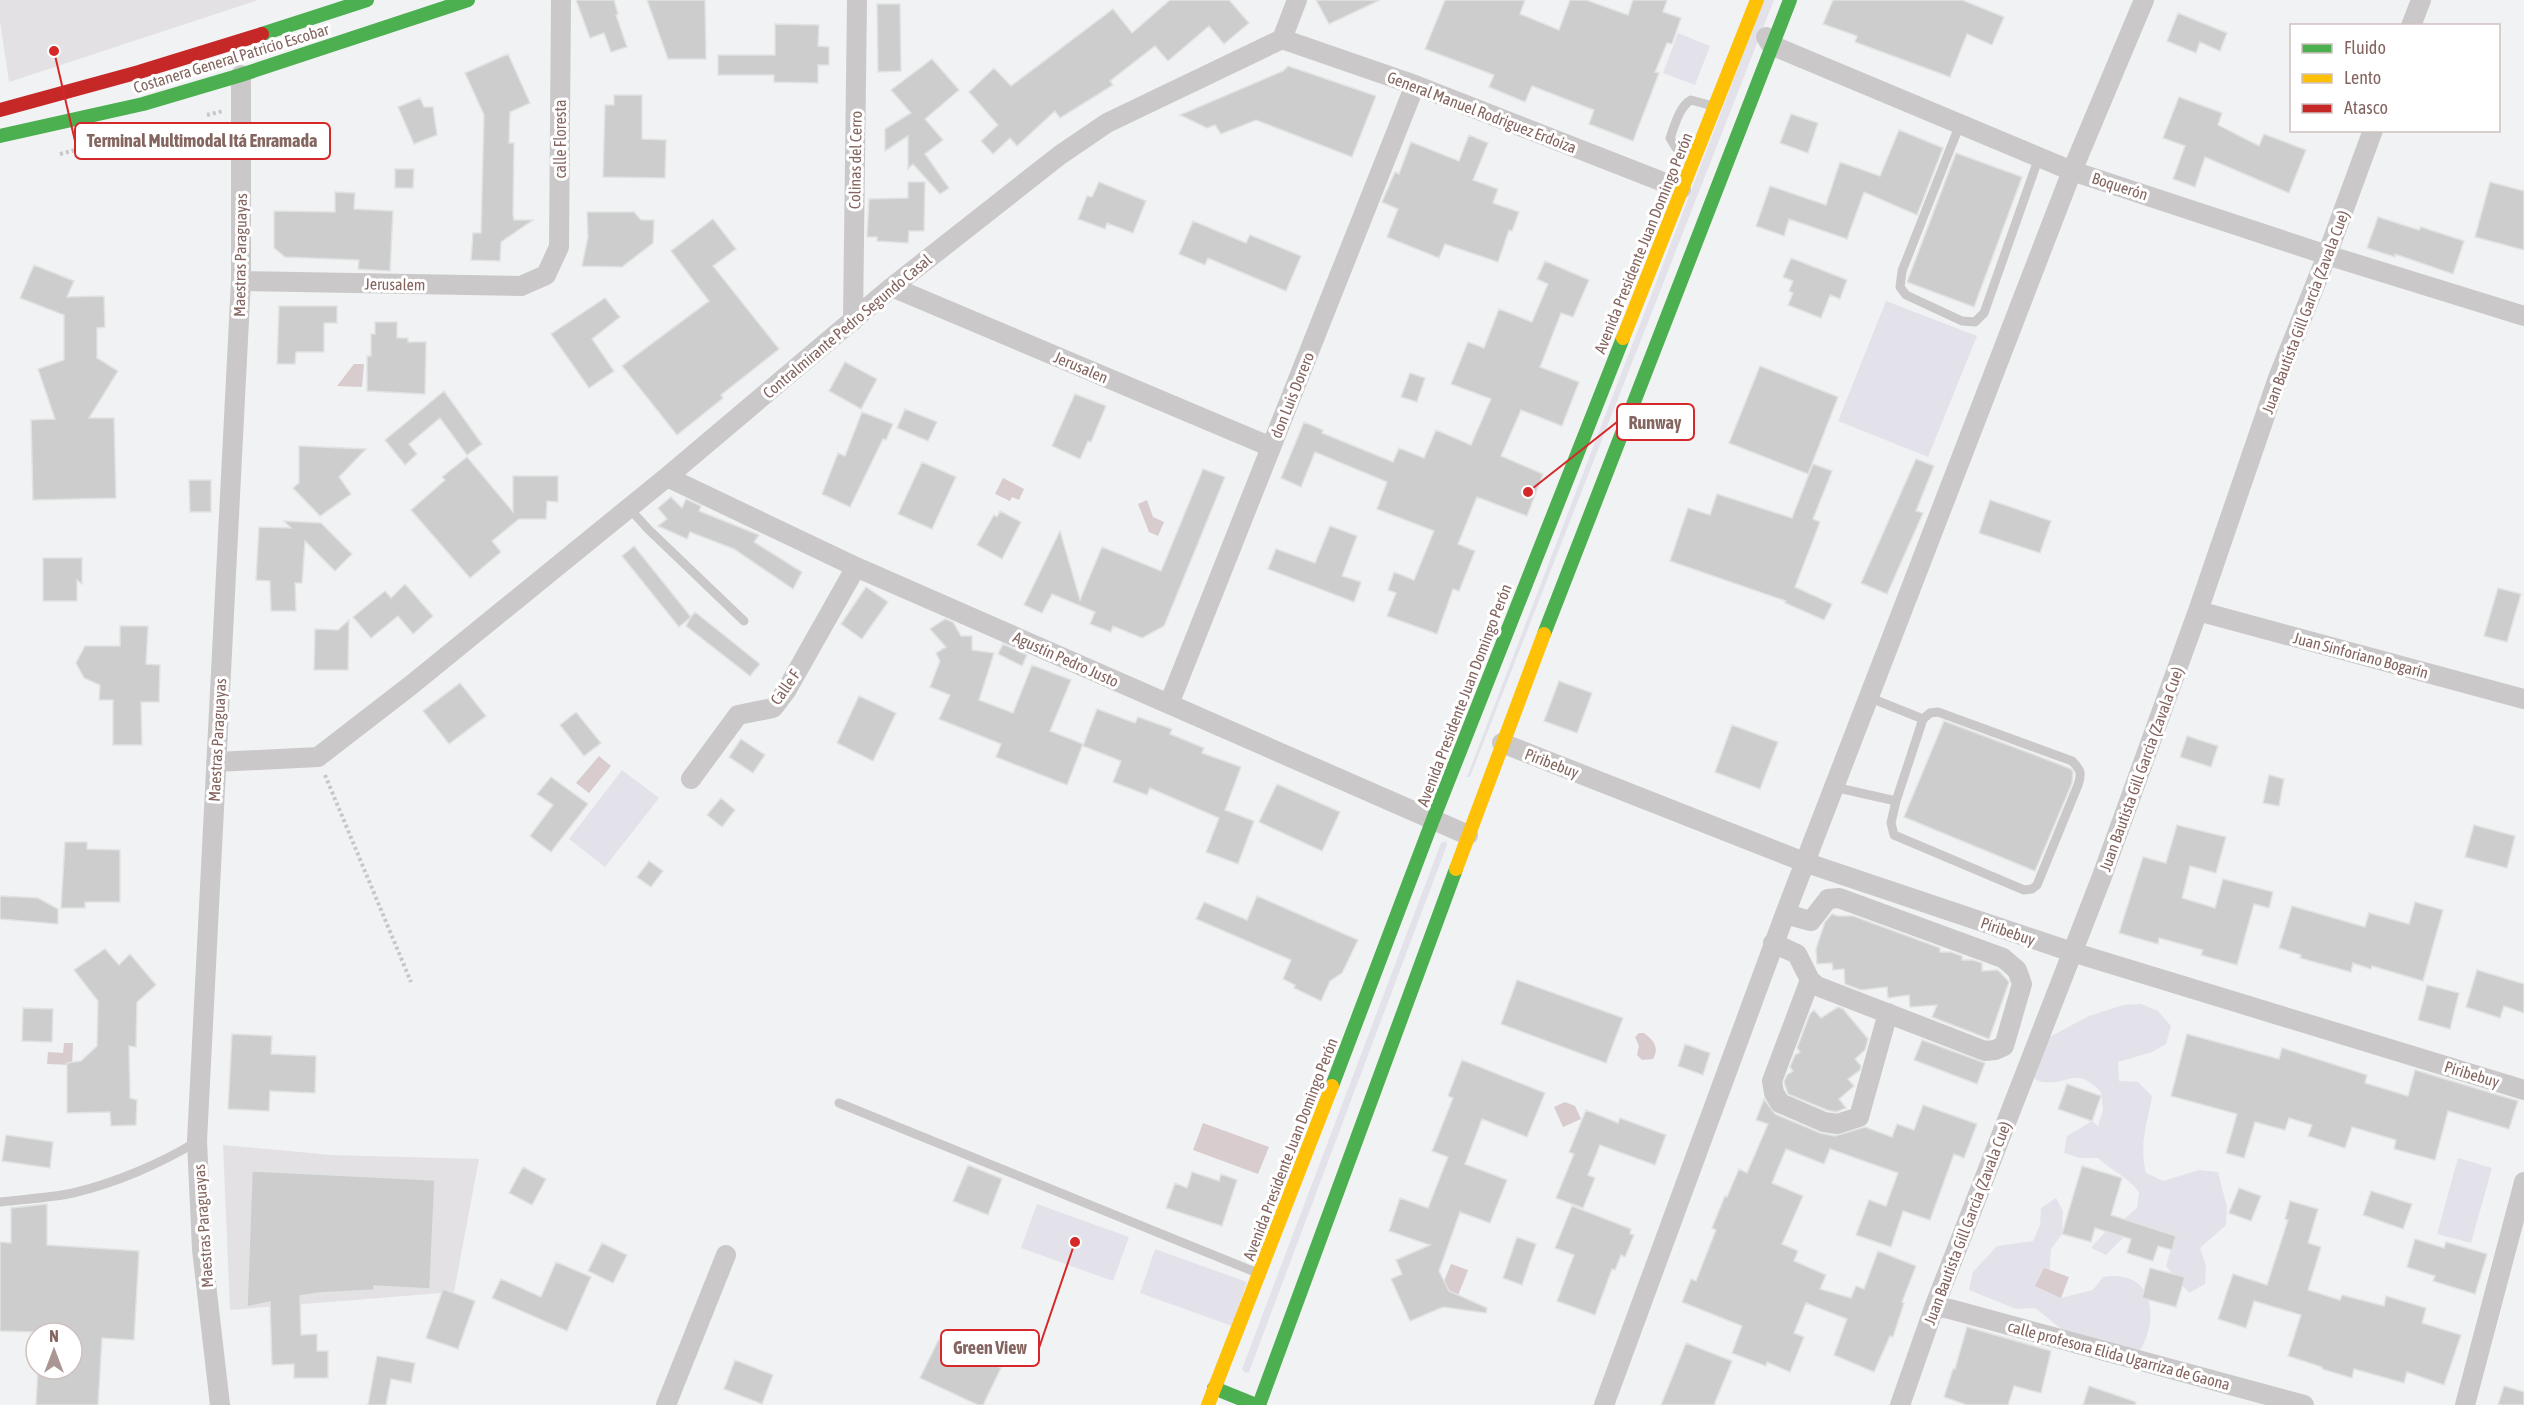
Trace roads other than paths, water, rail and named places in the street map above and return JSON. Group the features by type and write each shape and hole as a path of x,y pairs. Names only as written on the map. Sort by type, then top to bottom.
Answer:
{"main road":[{"name":"Costanera General Patricio Escobar","path":"0,110 66,94 230,45 367,0"},
{"name":"Costanera General Patricio Escobar","path":"0,136 143,104 242,75 468,0"},
{"name":"Avenida Presidente Juan Domingo Perón","path":"1208,1405 1432,822 1681,189 1759,0"},
{"path":"1214,1388 1258,1405 1502,743 1790,0"}],"street":[{"name":"calle Floresta","path":"546,275 560,247 561,0"},
{"name":"Colinas del Cerro","path":"853,321 857,0"},
{"path":"1282,39 1297,0"},
{"path":"1759,0 1761,23 1771,45"},
{"path":"1604,1405 1804,862 2072,171 2144,0"},
{"path":"2412,24 2421,0"},
{"name":"Contralmirante Pedro Segundo Casal","path":"216,762 318,757 410,687 667,477 892,287 1060,155 1107,123 1282,39"},
{"name":"General Manuel Rodriguez Erdoiza","path":"1282,39 1415,85 1681,189"},
{"name":"Boquerón","path":"1771,45 2072,171 2327,255 2524,316"},
{"name":"Maestras Paraguayas","path":"220,1405 202,1249 197,1141 242,281 242,75"},
{"name":"don Luis Dorero","path":"1169,704 1415,85"},
{"name":"Juan Bautista Gill Garcia (Zavala Cue)","path":"1900,1405 1935,1305 2101,879 2198,611 2278,378 2372,132"},
{"name":"Jerusalem","path":"242,281 521,286 546,275"},
{"name":"Jerusalen","path":"892,287 1271,447"},
{"name":"Agustín Pedro Justo","path":"667,477 856,567 1467,836"},
{"name":"Calle F","path":"691,779 738,715 773,708 856,567"},
{"name":"Juan Sinforiano Bogarín","path":"2198,611 2524,699"},
{"name":"Piribebuy","path":"1502,743 1804,862 2072,952 2524,1090"},
{"path":"1773,943 1800,957 1810,980 1817,986 1985,1051 2004,1046 2022,984 2017,970 2003,958 1839,898 1828,899 1811,921 1800,957"},
{"path":"1785,914 1811,921"},
{"path":"1810,980 1772,1081 1774,1093 1780,1103 1824,1122 1836,1124 1859,1117 1888,1013"},
{"path":"2465,1405 2524,1182"},
{"path":"666,1405 726,1255"},
{"name":"calle profesora Elida Ugarriza de Gaona","path":"1935,1305 2304,1405"}],"lane":[{"path":"1694,157 1676,148 1670,138 1678,118 1684,104 1691,100 1715,106"},
{"path":"1960,124 1902,271 1900,287 1906,295 1962,321 1975,322 1984,313 2039,157"},
{"path":"629,508 744,621"},
{"path":"1868,698 1923,719"},
{"path":"1938,712 2072,761 2080,768 2082,775 2037,885 2032,889 2024,890 1894,836 1891,824 1896,801 1923,719 1930,713 1938,712"},
{"path":"1834,787 1896,801"},
{"path":"839,1103 1260,1274"},
{"path":"0,1202 73,1193 135,1172 175,1155 197,1141"}],"place":[{"name":"Terminal Multimodal Itá Enramada","path":"54,51"},
{"name":"Runway","path":"1528,492"},
{"name":"Green View","path":"1075,1242"}]}
